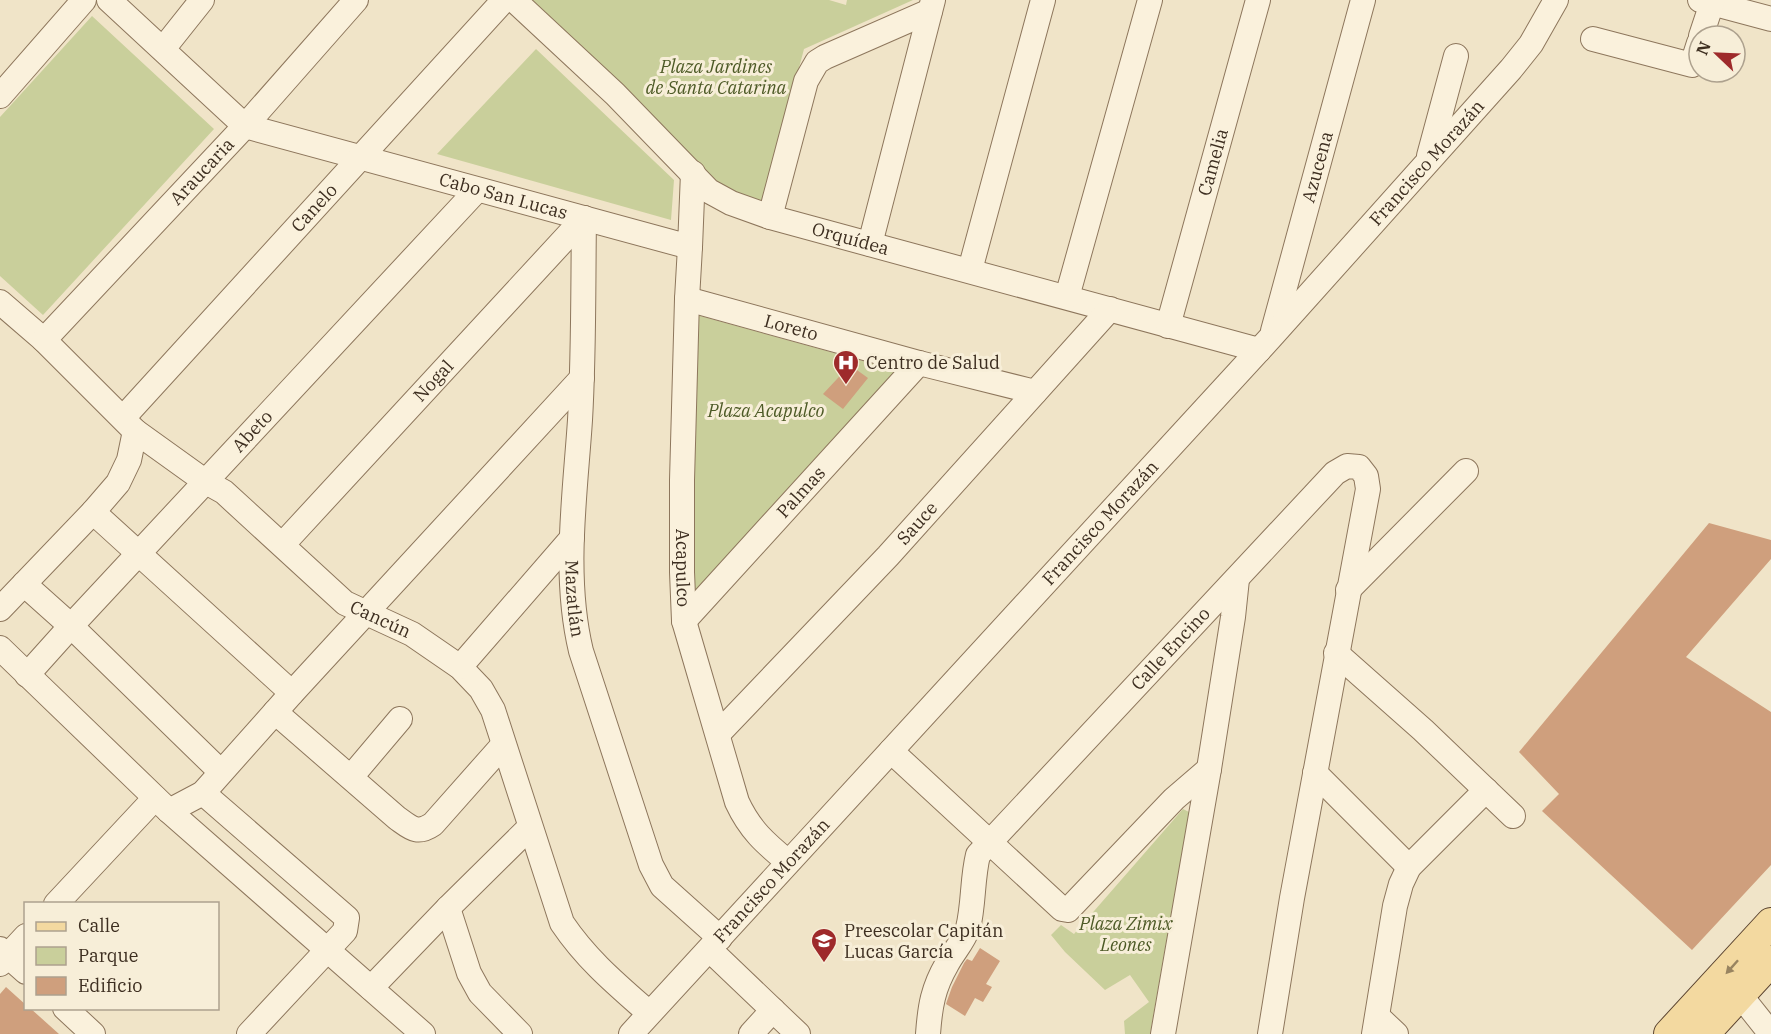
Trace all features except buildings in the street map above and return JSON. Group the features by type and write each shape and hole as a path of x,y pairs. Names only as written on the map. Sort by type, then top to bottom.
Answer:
{"main road":[{"path":"1669,1034 1771,923"},
{"path":"1704,1034 1771,962"}],"street":[{"path":"0,96 84,0"},
{"path":"109,0 245,126"},
{"path":"163,49 202,0"},
{"name":"Araucaria","path":"44,340 245,126 356,0"},
{"name":"Canelo","path":"129,424 359,157 504,0"},
{"name":"Orquídea","path":"514,0 615,94 709,191 731,203 770,217 1168,326 1266,343"},
{"path":"970,270 1043,0"},
{"path":"1067,297 1150,0"},
{"name":"Camelia","path":"1168,326 1258,0"},
{"name":"Azucena","path":"1266,343 1363,0"},
{"name":"Francisco Morazán","path":"631,1034 1266,343 1525,52 1556,0"},
{"path":"1703,24 1708,1 1771,19"},
{"path":"770,217 806,81 817,62 932,5"},
{"path":"870,244 932,5"},
{"path":"1593,39 1687,64"},
{"path":"1427,161 1456,56"},
{"name":"Cabo San Lucas","path":"245,126 690,248"},
{"path":"690,248 693,173"},
{"name":"Abeto","path":"27,675 70,626 477,190"},
{"name":"Mazatlán","path":"584,219 582,378 572,538 574,623 651,865 662,886 773,1010 798,1034"},
{"name":"Nogal","path":"283,544 584,219"},
{"name":"Acapulco","path":"690,248 682,491 684,621 737,802 746,822 761,840 788,862"},
{"name":"Loreto","path":"687,299 919,363 1035,392"},
{"name":"Cancún","path":"0,302 44,340 129,424 206,482 224,492 345,603 412,634 460,667 481,689 493,710 562,923 596,967 650,1013"},
{"name":"Sauce","path":"718,734 888,556 1110,309"},
{"name":"Palmas","path":"684,621 919,363"},
{"path":"57,902 162,805 203,793 582,378"},
{"path":"0,609 93,513 118,483 129,460 129,424"},
{"name":"Calle Encino","path":"928,1034 930,1006 946,964 967,931 978,855 1335,473 1347,466 1359,467 1366,476 1368,489 1348,590"},
{"path":"1270,1034 1348,590 1466,471"},
{"path":"93,513 140,553 292,693"},
{"path":"460,667 572,538"},
{"path":"1163,1034 1209,769 1237,579"},
{"path":"24,584 221,772"},
{"path":"0,648 162,805 423,1034"},
{"path":"1336,653 1424,730 1513,816"},
{"path":"275,712 397,818 417,830 424,830 433,824 504,745"},
{"path":"351,777 400,719"},
{"path":"891,751 1062,909 1068,910 1174,799 1209,769"},
{"path":"1315,773 1409,867"},
{"path":"1396,1034 1376,1025 1395,906 1409,867 1486,790"},
{"path":"203,793 347,918 345,931 249,1034"},
{"path":"371,988 530,827"},
{"path":"448,908 469,973 480,993 520,1034"},
{"path":"24,938 2,956 24,971"},
{"path":"1740,995 1771,1034"},
{"path":"67,1010 93,1034"},
{"path":"751,1034 773,1010"}],"green space":[{"name":"Plaza Jardines de Santa Catarina","path":"530,0 829,0 846,5 847,0 913,0 804,49 762,207 716,186"},
{"path":"92,16 214,129 43,315 0,276 0,117"},
{"path":"536,49 674,180 671,220 437,154"},
{"name":"Plaza Acapulco","path":"693,314 903,372 692,598"},
{"name":"Plaza Zimix Leones","path":"1183,809 1189,812 1150,1034 1125,1034 1124,1021 1149,1002 1130,975 1105,990 1065,952 1051,935 1061,925 1074,934"}],"place":[{"name":"Centro de Salud","path":"846,386"},
{"name":"Preescolar Capitán Lucas García","path":"824,964"}]}
